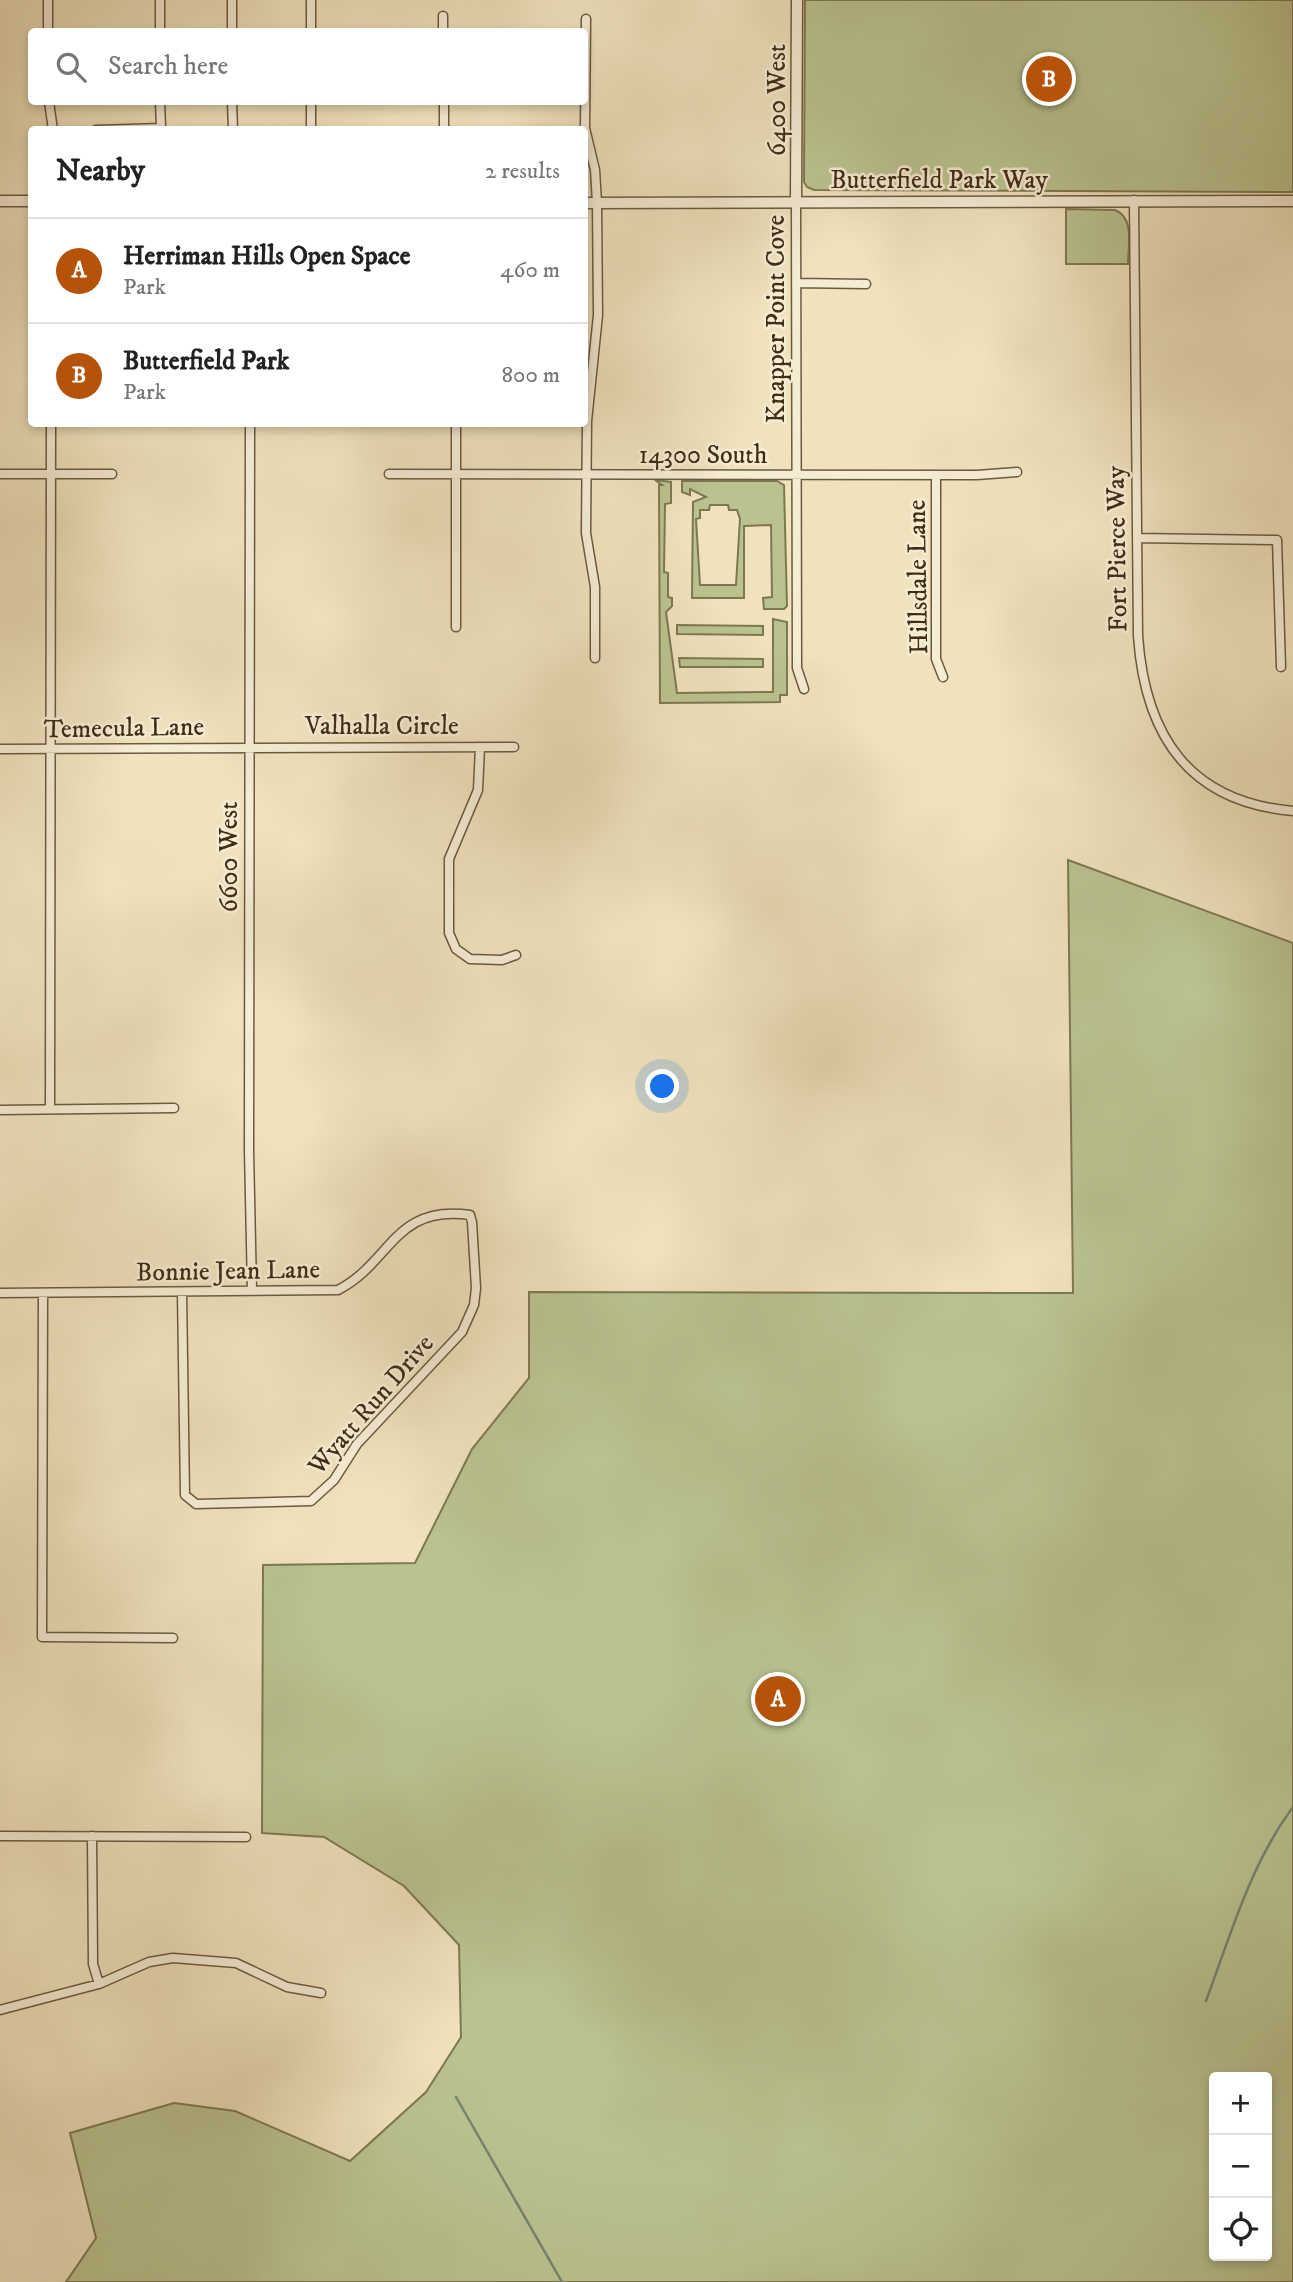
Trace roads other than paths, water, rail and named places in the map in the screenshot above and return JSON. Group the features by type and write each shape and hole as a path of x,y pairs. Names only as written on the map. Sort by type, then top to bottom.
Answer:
{"street":[{"path":"48,0 48,28"},
{"path":"160,0 160,28"},
{"path":"232,0 232,28"},
{"path":"311,0 311,28"},
{"name":"6400 West","path":"796,200 797,0"},
{"path":"443,16 443,28"},
{"path":"586,19 586,28"},
{"path":"49,105 52,126"},
{"path":"160,105 160,126"},
{"path":"232,105 233,126"},
{"path":"311,105 311,126"},
{"path":"444,105 444,126"},
{"path":"585,105 585,126"},
{"path":"588,141 595,170 597,203 598,315 586,475 586,533 595,587 595,658"},
{"name":"Butterfield Park Way","path":"588,203 796,200 1293,201"},
{"name":"Knapper Point Cove","path":"796,200 797,668 804,689"},
{"name":"Fort Pierce Way","path":"1134,200 1140,668 1147,701 1173,754 1201,779 1233,795 1274,809 1293,811"},
{"path":"0,201 28,201"},
{"path":"796,283 866,284"},
{"path":"50,1109 51,427"},
{"name":"6600 West","path":"250,427 252,1290"},
{"path":"456,627 457,427"},
{"name":"14300 South","path":"389,474 936,475 1017,472"},
{"path":"0,474 112,474"},
{"name":"Hillsdale Lane","path":"936,475 936,659 943,677"},
{"path":"1137,538 1277,540 1281,667"},
{"name":"Valhalla Circle","path":"249,746 514,747"},
{"name":"Temecula Lane","path":"0,749 249,746"},
{"path":"480,747 478,790 449,859 449,933 456,949 470,958 502,960 516,955"},
{"path":"0,1110 174,1108"},
{"name":"Bonnie Jean Lane","path":"0,1293 338,1290 355,1279 411,1223 432,1217 470,1215"},
{"name":"Wyatt Run Drive","path":"182,1292 184,1487 190,1501 196,1504 311,1501 326,1489 357,1444 462,1332 470,1318 476,1288 470,1215"},
{"path":"43,1294 42,1637 173,1638"},
{"path":"0,1836 246,1837"},
{"path":"92,1836 93,1964 99,1984"},
{"path":"0,2010 99,1984 149,1962 173,1958 236,1963 286,1987 321,1993"}],"waterway":[{"path":"1206,2001 1253,1876 1293,1807"},
{"path":"456,2097 562,2282"}],"place":[{"name":"Butterfield Park","path":"1049,79"},
{"name":"Herriman Hills Open Space","path":"778,1699"}]}
